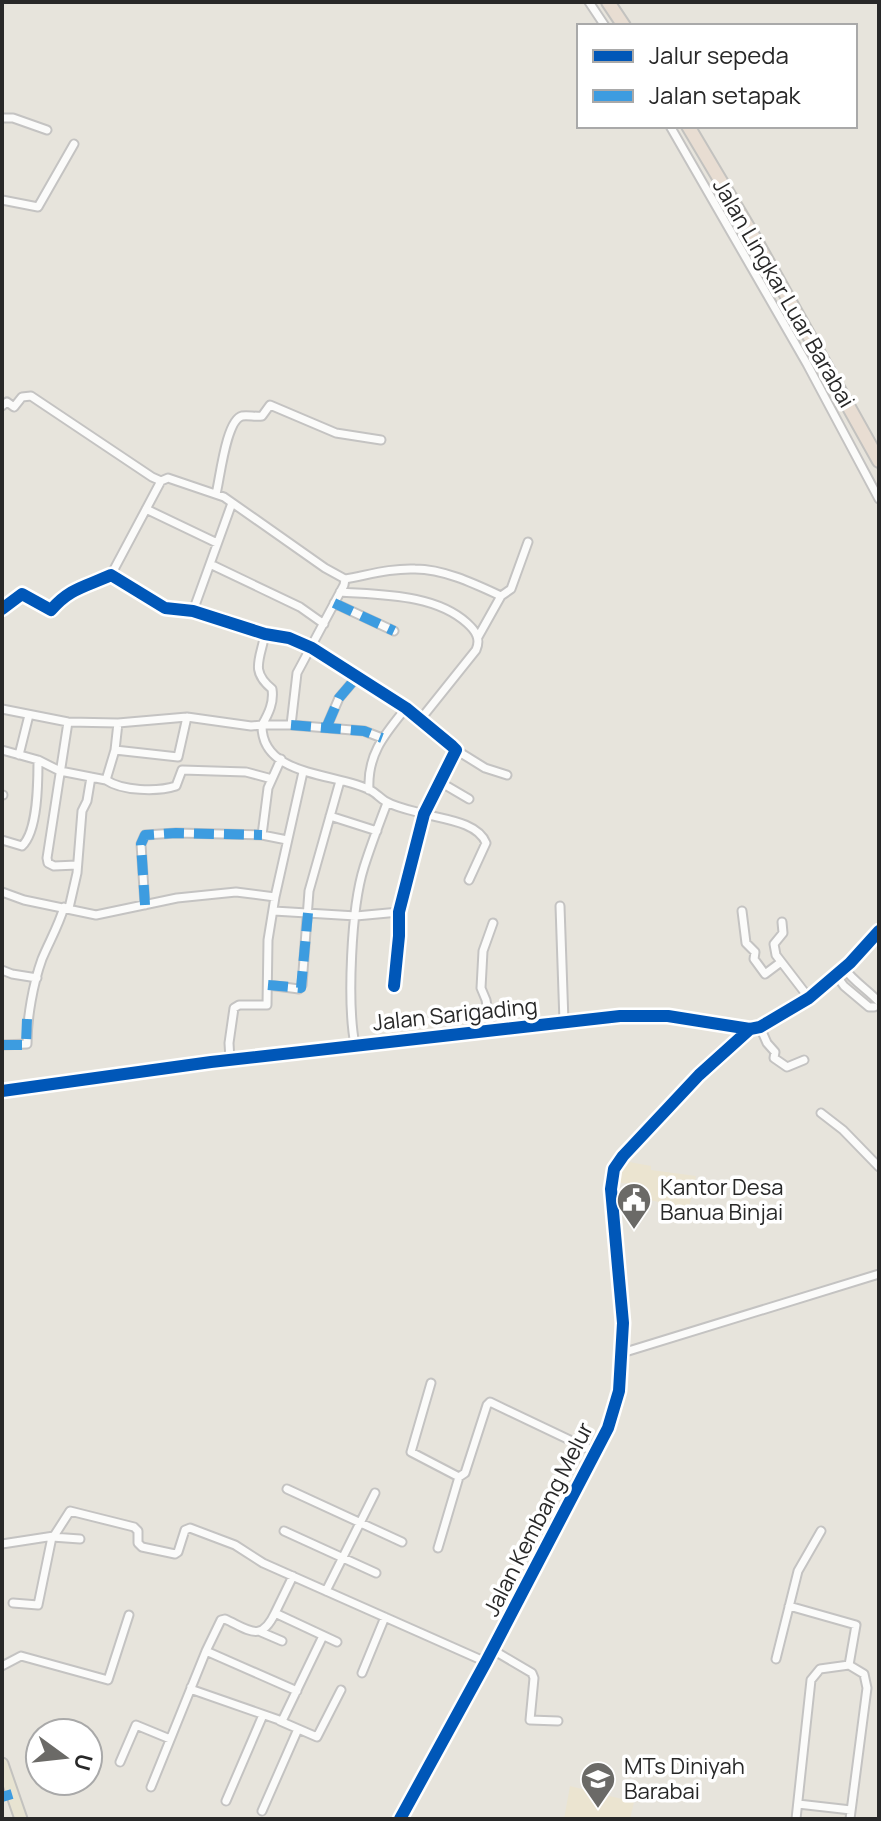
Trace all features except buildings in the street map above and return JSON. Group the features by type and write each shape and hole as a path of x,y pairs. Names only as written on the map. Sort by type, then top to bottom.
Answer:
{"highway":[{"path":"608,2 623,24"},
{"name":"Jalan Lingkar Luar Barabai","path":"689,128 879,461"}],"main road":[{"path":"3,1768 7,1796 21,1819"}],"street":[{"path":"589,2 604,24"},
{"path":"2,118 13,118 47,130"},
{"path":"671,128 807,364 879,499"},
{"path":"2,200 38,207 74,144"},
{"path":"2,406 7,402 14,407 22,397 31,396 161,481"},
{"path":"216,494 228,436 234,422 242,416 262,416 270,405 336,433 381,440"},
{"path":"2,609 22,594 51,610 60,597 111,575 161,481 168,478 216,494 232,503 345,579 418,569 452,576 501,596"},
{"path":"193,611 232,503"},
{"path":"146,509 217,543"},
{"path":"420,720 476,650 478,637 501,596 511,589 528,542"},
{"path":"210,564 300,607 324,624"},
{"path":"111,575 158,606 193,611 265,634 289,638 312,648 406,708 456,750 485,768 507,775"},
{"path":"291,725 297,673 345,579"},
{"path":"340,592 391,596 454,612 473,628 478,637"},
{"path":"334,603 394,631"},
{"path":"265,634 258,673 272,689 273,695 271,708 262,725 265,743 281,759 303,772 369,790 387,803 443,817 468,827 486,840 469,880"},
{"path":"327,726 339,698 356,678"},
{"path":"369,790 372,756 406,708"},
{"path":"2,709 68,722 118,723 187,717 251,726 327,726 364,731 382,738"},
{"path":"19,755 29,715"},
{"path":"115,750 178,757 187,717"},
{"path":"68,722 47,858 48,863 54,866 77,865"},
{"path":"106,780 115,750 118,723"},
{"path":"2,750 38,760 60,771 118,785 157,790 176,786 182,770 246,772 272,779"},
{"path":"394,986 399,912 424,814 456,750"},
{"path":"262,835 268,788 281,759"},
{"path":"2,840 22,846 28,838 37,787 38,760"},
{"path":"230,1060 234,1008 239,1005 265,1006 268,1002 268,940 303,772"},
{"path":"2,1045 27,1044 27,1019 37,978 77,873 82,811 91,777"},
{"path":"268,985 301,988 309,891 340,781"},
{"path":"440,782 469,799"},
{"path":"355,1045 353,951 358,893 387,803"},
{"path":"330,816 377,831"},
{"path":"145,905 141,844 145,835 262,835 287,840"},
{"path":"2,892 24,900 96,915 236,892 275,897"},
{"path":"560,906 564,1022"},
{"path":"274,911 356,916 399,912"},
{"path":"742,911 746,943 755,952 754,959 765,974 781,962"},
{"path":"782,922 783,933 774,944 781,962 809,998"},
{"path":"491,1029 481,988 483,951 493,923"},
{"path":"804,1060 787,1067 774,1058 775,1052 755,1028 809,998 879,931"},
{"path":"2,970 37,978"},
{"path":"840,971 862,985 877,1004"},
{"name":"Jalan Sarigading","path":"2,1091 230,1060 620,1016 668,1016 755,1028"},
{"name":"Jalan Kembang Melur","path":"400,1819 493,1650 608,1428 619,1391 622,1353 622,1307 611,1189 614,1169 699,1075 755,1028"},
{"path":"821,1113 843,1130 879,1167"},
{"path":"622,1353 879,1274"},
{"path":"431,1383 411,1452 459,1477"},
{"path":"438,1548 459,1477 465,1473 490,1402 597,1453"},
{"path":"287,1489 402,1542"},
{"path":"326,1591 375,1493"},
{"path":"13,1603 38,1605 52,1537 67,1513 73,1511 137,1528 138,1543 143,1547 177,1554 185,1530 190,1528 235,1545 263,1563 486,1662"},
{"path":"284,1531 376,1573"},
{"path":"776,1659 798,1571 821,1531"},
{"path":"2,1544 52,1537 80,1539"},
{"path":"261,1632 269,1626 293,1576"},
{"path":"789,1606 856,1625 849,1665"},
{"path":"275,1613 337,1642"},
{"path":"108,1680 129,1615"},
{"path":"362,1673 385,1617"},
{"path":"151,1787 206,1651 223,1620 282,1641"},
{"path":"280,1721 285,1720 323,1636"},
{"path":"493,1650 532,1673 530,1720 558,1721"},
{"path":"206,1651 297,1691"},
{"path":"2,1666 21,1656 119,1683"},
{"path":"796,1819 811,1680 820,1669 849,1665 864,1674 867,1688 851,1814 798,1804"},
{"path":"191,1687 317,1737 341,1690"},
{"path":"226,1801 263,1715"},
{"path":"120,1762 140,1716"},
{"path":"136,1725 170,1739"},
{"path":"262,1811 298,1729"}],"shaded area":[{"path":"624,1161 651,1166 651,1170 696,1176 689,1208 639,1198 640,1184 621,1183 618,1175"},
{"name":"MTs Diniyah Barabai","path":"570,1786 634,1802 630,1819 564,1819"}],"marked path":[{"path":"334,603 394,631"},
{"path":"327,726 339,698 356,678"},
{"path":"291,725 364,731 382,738"},
{"path":"145,905 141,844 145,835 262,835"},
{"path":"268,985 301,988 308,913"},
{"path":"2,1045 26,1045 27,1019 31,1012"},
{"path":"2,1797 12,1794"}],"cycle path":[{"path":"2,609 22,594 51,610 71,592 111,575 165,608 193,611 265,634 289,638 312,648 406,708 452,746 456,750 424,814 399,912 394,986"},
{"path":"2,1091 211,1062 620,1016 668,1016 750,1029 760,1027 809,998 850,963 879,931"},
{"path":"400,1819 608,1428 619,1391 623,1323 611,1189 614,1169 699,1075 750,1029"}],"place":[{"name":"Kantor Desa Banua Binjai","path":"634,1231"},
{"name":"MTs Diniyah Barabai","path":"598,1810"}]}
